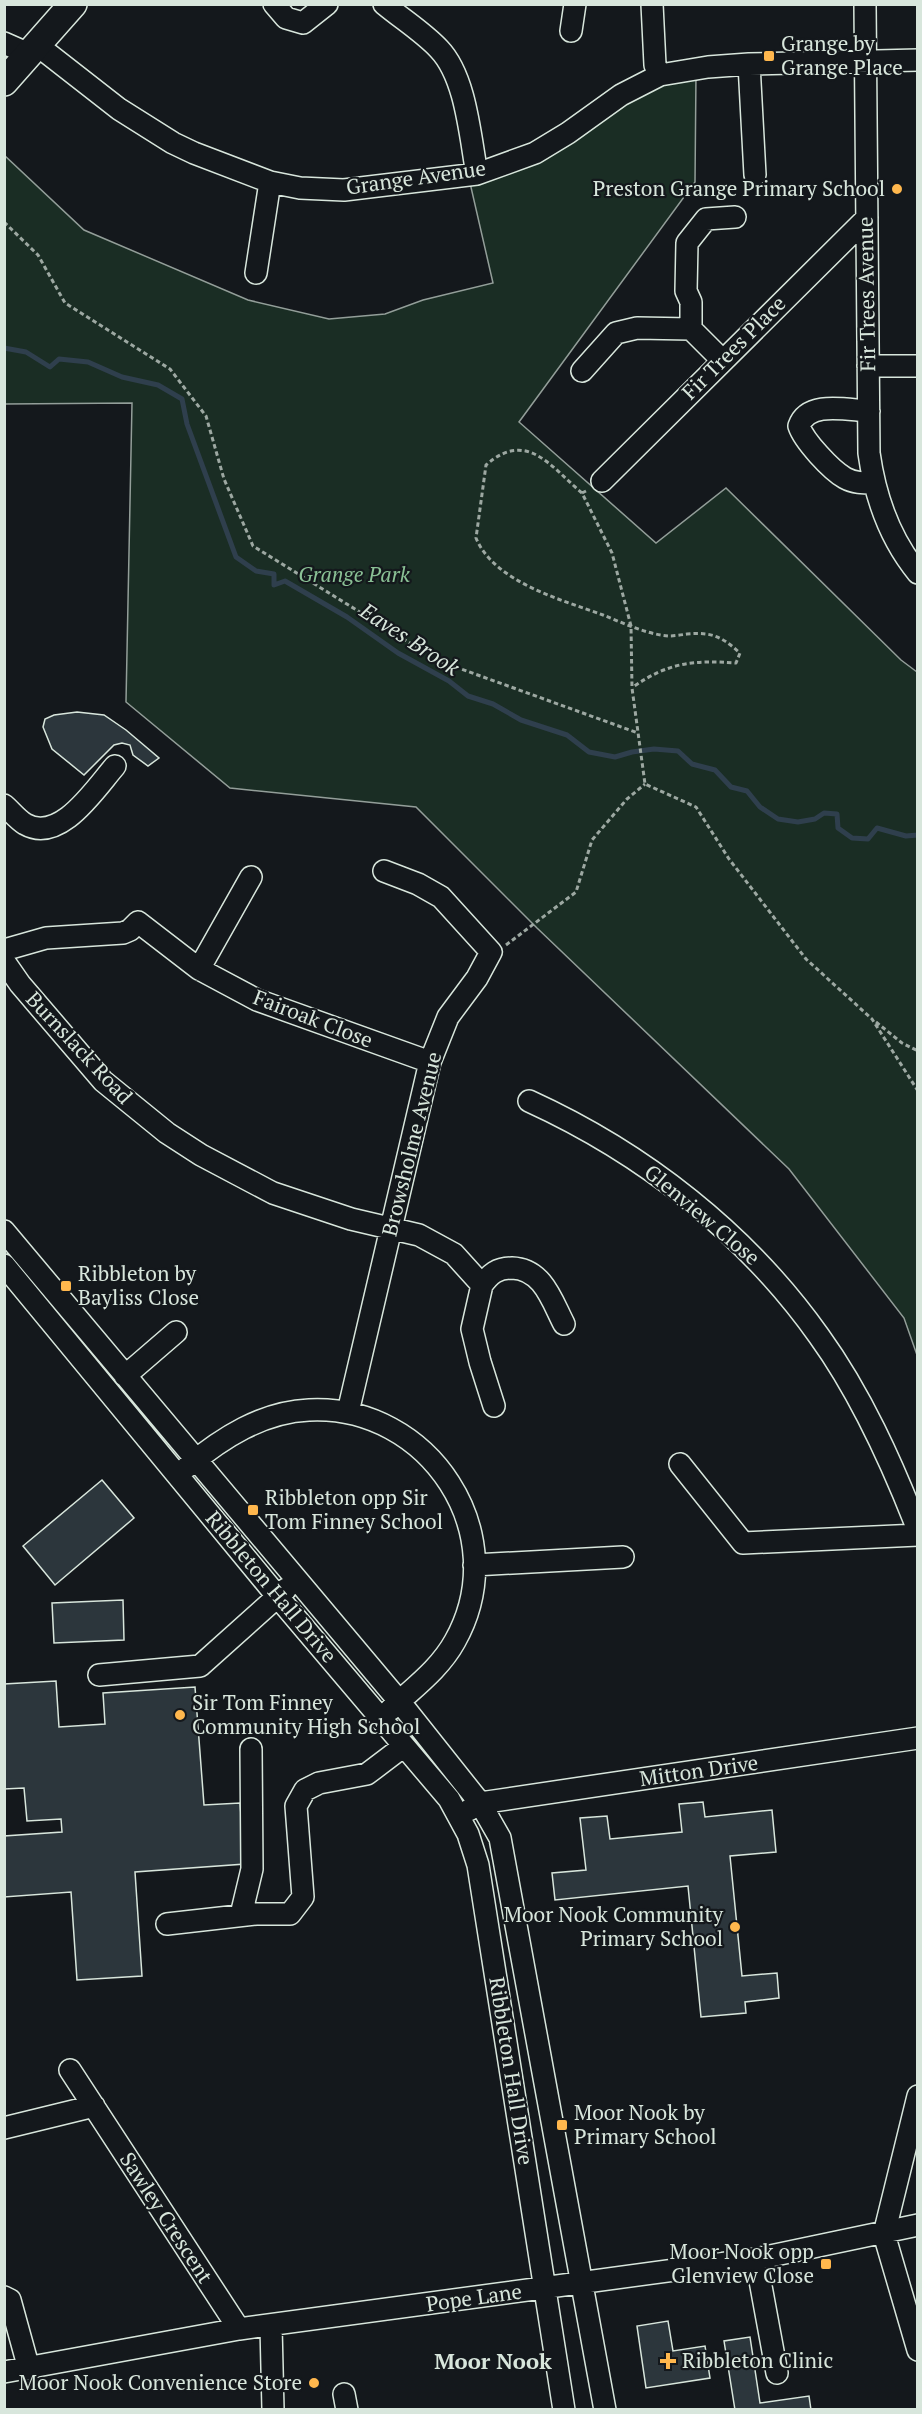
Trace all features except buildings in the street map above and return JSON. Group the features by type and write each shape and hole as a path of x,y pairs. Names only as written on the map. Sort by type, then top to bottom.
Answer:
{"main road":[{"path":"4,82 73,4"}],"street":[{"path":"274,4 286,18 303,23 327,4"},
{"path":"384,4 440,50 456,74 477,174"},
{"path":"571,31 575,4"},
{"path":"652,4 655,64 660,75"},
{"name":"Fir Trees Avenue","path":"865,4 869,453 873,483 905,557 918,573"},
{"name":"Grange Avenue","path":"4,44 33,49 119,109 173,143 221,165 270,182 300,188 344,190 477,174 535,153 621,95 660,75 749,64 918,60"},
{"path":"749,64 755,175"},
{"path":"255,273 270,182"},
{"path":"691,329 691,302 686,291 687,243 706,219 735,217"},
{"name":"Fir Trees Place","path":"602,481 867,218"},
{"path":"582,371 616,333 637,328 691,329 722,360"},
{"path":"868,366 918,366"},
{"path":"869,411 817,409 808,412 799,426 802,434 834,470 853,481 873,483"},
{"path":"4,805 23,823 32,827 50,828 66,820 115,766"},
{"path":"384,871 418,884 441,897 491,952"},
{"path":"199,969 251,877"},
{"name":"Fairoak Close","path":"4,950 46,938 123,933 138,922 199,969 257,1000 430,1062"},
{"name":"Browsholme Avenue","path":"348,1412 430,1062 448,1017 477,978 491,952"},
{"name":"Burnslack Road","path":"4,961 20,984 104,1081 167,1133 201,1155 273,1193 351,1220 419,1236 454,1254 482,1285"},
{"name":"Glenview Close","path":"529,1101 599,1136 640,1162 715,1221 771,1275 820,1336 855,1394 871,1424 918,1530"},
{"name":"Ribbleton Hall Drive","path":"4,1231 298,1578 399,1701 480,1803 500,1838 605,2409"},
{"name":"Ribbleton Hall Drive","path":"4,1265 277,1596 449,1799 468,1834 478,1865 564,2409"},
{"path":"494,1407 472,1329 482,1285 490,1274 498,1270 518,1268 527,1271 541,1281 564,1324"},
{"path":"125,1376 176,1332"},
{"path":"177,1475 231,1435 268,1417 308,1410 348,1412 367,1417 401,1433 423,1450 442,1471 462,1506 469,1525 474,1565 470,1604 456,1640 434,1671 382,1718"},
{"path":"680,1464 743,1543 918,1535"},
{"path":"474,1565 623,1557"},
{"path":"99,1675 200,1666 298,1578"},
{"name":"Mitton Drive","path":"480,1803 918,1738"},
{"path":"167,1924 241,1916 290,1914 303,1897 296,1806 305,1790 319,1783 367,1774 404,1746"},
{"path":"241,1916 252,1869 251,1749"},
{"path":"459,1817 480,1803"},
{"name":"Sawley Crescent","path":"70,2070 238,2329"},
{"path":"918,2096 884,2234 918,2350"},
{"path":"4,2128 94,2106"},
{"name":"Pope Lane","path":"4,2372 238,2329 756,2259 884,2234 918,2225"},
{"path":"756,2259 777,2373"},
{"path":"4,2297 10,2300 29,2368"},
{"path":"271,2326 273,2409"}],"path":[{"path":"4,222 38,255 65,303 170,369 206,416 224,479 253,546 439,661 638,733"},
{"path":"632,688 668,666 700,660 736,663 740,653 724,639 705,632 668,636 632,626 540,591 521,582 492,560 480,549 476,538 486,465 496,455 515,449 533,451 582,493 612,553 632,626 632,688 645,784"},
{"path":"582,493 602,481"},
{"path":"491,952 513,941 576,892 592,840 627,799 645,784"},
{"path":"645,784 696,807 729,859 806,959 872,1019 902,1043 918,1051"},
{"path":"872,1019 918,1091"}],"green space":[{"name":"Grange Park","path":"696,74 695,182 519,422 656,543 726,488 901,660 917,672 917,1355 904,1318 789,1169 537,928 416,807 230,788 126,702 132,403 5,404 4,155 84,230 248,300 329,319 385,314 423,300 493,283 470,183 641,89"}],"waterway":[{"name":"Eaves Brook","path":"4,348 26,352 50,367 59,359 88,362 122,377 158,385 182,399 187,424 236,557 256,571 274,574 274,585 285,581 347,617 398,653 449,681 468,696 493,704 521,720 567,735 589,752 615,757 654,749 678,751 692,764 715,770 731,787 747,791 760,807 778,819 798,822 815,819 824,813 837,814 838,828 852,838 868,839 877,828 906,836 918,835"}],"place":[{"name":"Grange by Grange Place","path":"769,56"},
{"name":"Preston Grange Primary School","path":"897,189"},
{"name":"Ribbleton by Bayliss Close","path":"66,1286"},
{"name":"Ribbleton opp Sir Tom Finney School","path":"253,1510"},
{"name":"Sir Tom Finney Community High School","path":"180,1715"},
{"name":"Moor Nook Community Primary School","path":"735,1927"},
{"name":"Moor Nook by Primary School","path":"562,2125"},
{"name":"Moor Nook opp Glenview Close","path":"826,2264"},
{"name":"Ribbleton Clinic","path":"668,2361"},
{"name":"Moor Nook Convenience Store","path":"314,2383"}],"district":[{"name":"Moor Nook","path":"493,2361"}]}
